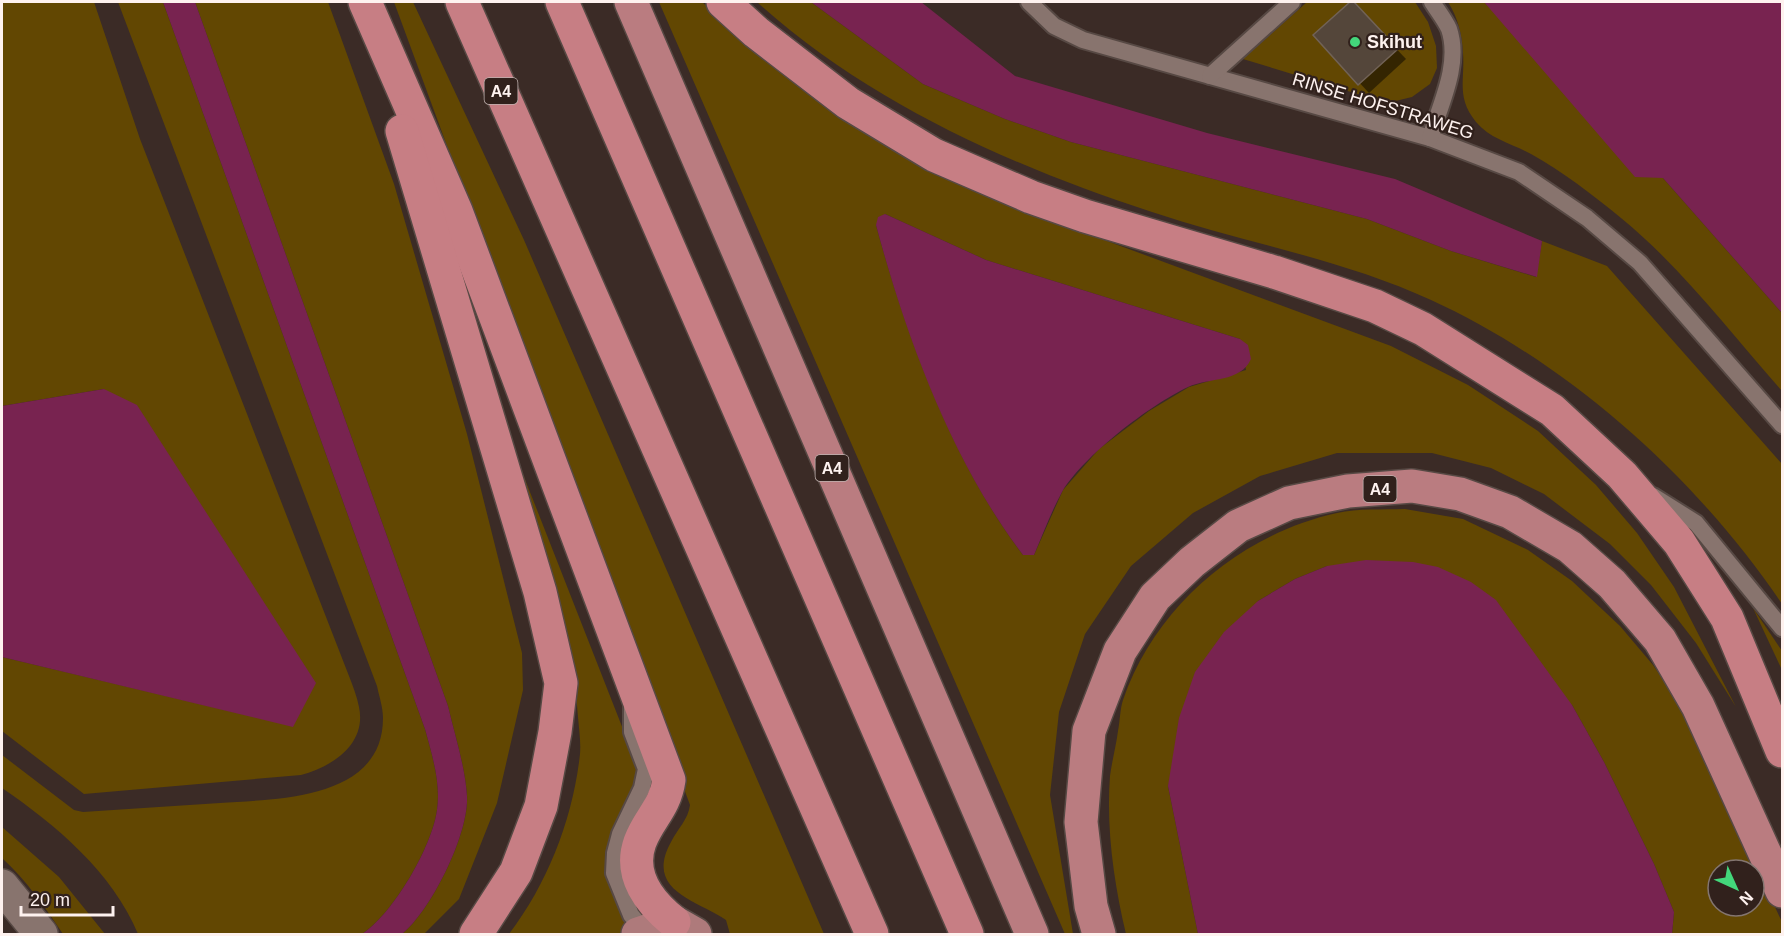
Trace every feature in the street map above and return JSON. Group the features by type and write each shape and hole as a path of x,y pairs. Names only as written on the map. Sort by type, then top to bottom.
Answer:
{"highway":[{"path":"364,2 456,211 669,780 667,797 640,842 637,863 640,880 649,898 660,931"},
{"path":"364,2 540,592 561,683 555,732 541,806 516,872 476,934"},
{"name":"A4","path":"462,2 872,934"},
{"path":"562,2 967,934"},
{"name":"A4","path":"631,2 1032,934"},
{"path":"723,2 765,39 848,104 934,155 1031,197 1274,272 1375,306 1424,329 1552,411 1622,475 1679,542 1727,618 1782,751"},
{"name":"A4","path":"1099,934 1091,906 1081,822 1089,731 1120,651 1155,597 1192,562 1238,526 1289,503 1348,491 1412,486 1460,494 1510,512 1570,547 1612,584 1660,640 1698,706 1782,891"}],"street":[{"path":"2,886 41,934"}],"lane":[{"name":"RINSE HOFSTRAWEG","path":"1029,2 1054,26 1083,40 1430,138 1519,172 1587,218 1640,263 1782,425"},
{"path":"1210,76 1292,2"},
{"path":"1430,138 1449,79 1452,55 1449,29 1432,2"},
{"path":"1622,475 1696,523 1782,628"}],"shaded area":[{"path":"2,2 94,2 140,139 357,699 360,721 358,733 352,743 335,760 312,771 301,775 84,794 2,731 2,657 293,726 104,389 2,406"},
{"path":"118,2 163,2 425,729 437,779 438,800 434,825 419,860 398,896 374,924 362,934 138,934 127,911 98,870 62,834 2,788 2,755 74,810 83,812 270,800 297,796 323,790 346,780 366,765 378,745 383,718 377,686"},
{"path":"163,2 195,2 448,706 464,774 467,796 466,812 462,830 446,871 425,908 402,934 362,934 374,924 398,896 419,860 434,825 438,800 437,779 425,729"},
{"path":"195,2 328,2 394,184 467,434 522,653 523,690 497,803 459,899 424,934 402,934 425,908 446,871 462,830 466,812 467,796 464,774 448,706"},
{"path":"394,2 413,2 524,240 824,934 730,934 726,920 678,892 669,883 664,872 664,859 690,805"},
{"path":"659,2 702,2 757,50 1026,211 1391,346 1468,385 1538,431 1596,485 1637,533 1674,587 1736,707 1696,643 1651,585 1610,544 1544,494 1491,468 1432,453 1337,453 1260,476 1193,513 1131,566 1085,634 1059,712 1050,795 1073,934 1065,934","holes":["885,214 986,260 1240,339 1246,370 1189,387 1149,411 1099,449 1063,490 1034,555 1023,555 998,519 954,439 917,353 876,225"]},
{"path":"757,2 811,2 923,84 1005,119 1071,142 1367,219 1451,251 1536,277 1542,241 1607,266 1782,464 1782,604 1711,513 1670,469 1627,429 1581,391 1532,356 1482,326 1431,300 1363,273 1152,212 1099,194 995,152 894,101 846,71 800,38"},
{"path":"811,2 921,2 1015,76 1207,133 1395,179 1542,241 1537,277 1451,251 1367,219 1071,142 1005,119 923,84"},
{"path":"1307,2 1415,2 1428,22 1436,46 1437,68 1430,84 1412,97 1387,103 1243,59"},
{"path":"1448,2 1484,2 1663,178 1782,313 1782,391 1704,301 1643,237 1566,176 1531,154 1495,137 1476,122 1464,97 1462,39 1457,20"},
{"path":"1484,2 1782,2 1782,313 1663,178 1635,177"},
{"path":"885,214 986,260 1240,339 1248,345 1251,359 1246,367 1232,376 1197,384 1173,395 1137,419 1101,448 1085,463 1062,492 1034,555 1023,555 974,480 934,397 902,311 876,225 878,217"},
{"path":"104,389 137,405 316,683 293,727 2,657 2,406"},
{"path":"519,464 641,775 631,928 622,934 509,934 547,872 565,826 577,778 580,749 570,653"},
{"path":"1405,509 1463,519 1528,550 1572,581 1620,626 1653,665 1680,705 1752,858 1706,858 1706,918 1766,918 1766,888 1782,922 1782,934 1672,934 1674,912 1654,864 1604,762 1572,705 1327,566 1295,579 1258,601 1168,786 1198,934 1126,934 1112,856 1109,796 1121,707 1137,666 1156,634 1179,605 1206,579 1236,557 1268,538 1302,523 1345,511"},
{"path":"1366,560 1413,562 1438,567 1471,582 1496,600 1572,705 1604,762 1654,864 1674,912 1672,934 1198,934 1168,786 1179,718 1195,672 1224,632 1258,601 1295,579 1327,566"},
{"path":"1753,608 1782,651 1782,670"},
{"path":"2,827 59,877 105,934 63,934 27,885 2,858"}],"building":[{"name":"Skihut","path":"1350,2 1354,2 1398,49 1358,85 1313,35"}],"place":[{"name":"Skihut","path":"1355,42"}]}
